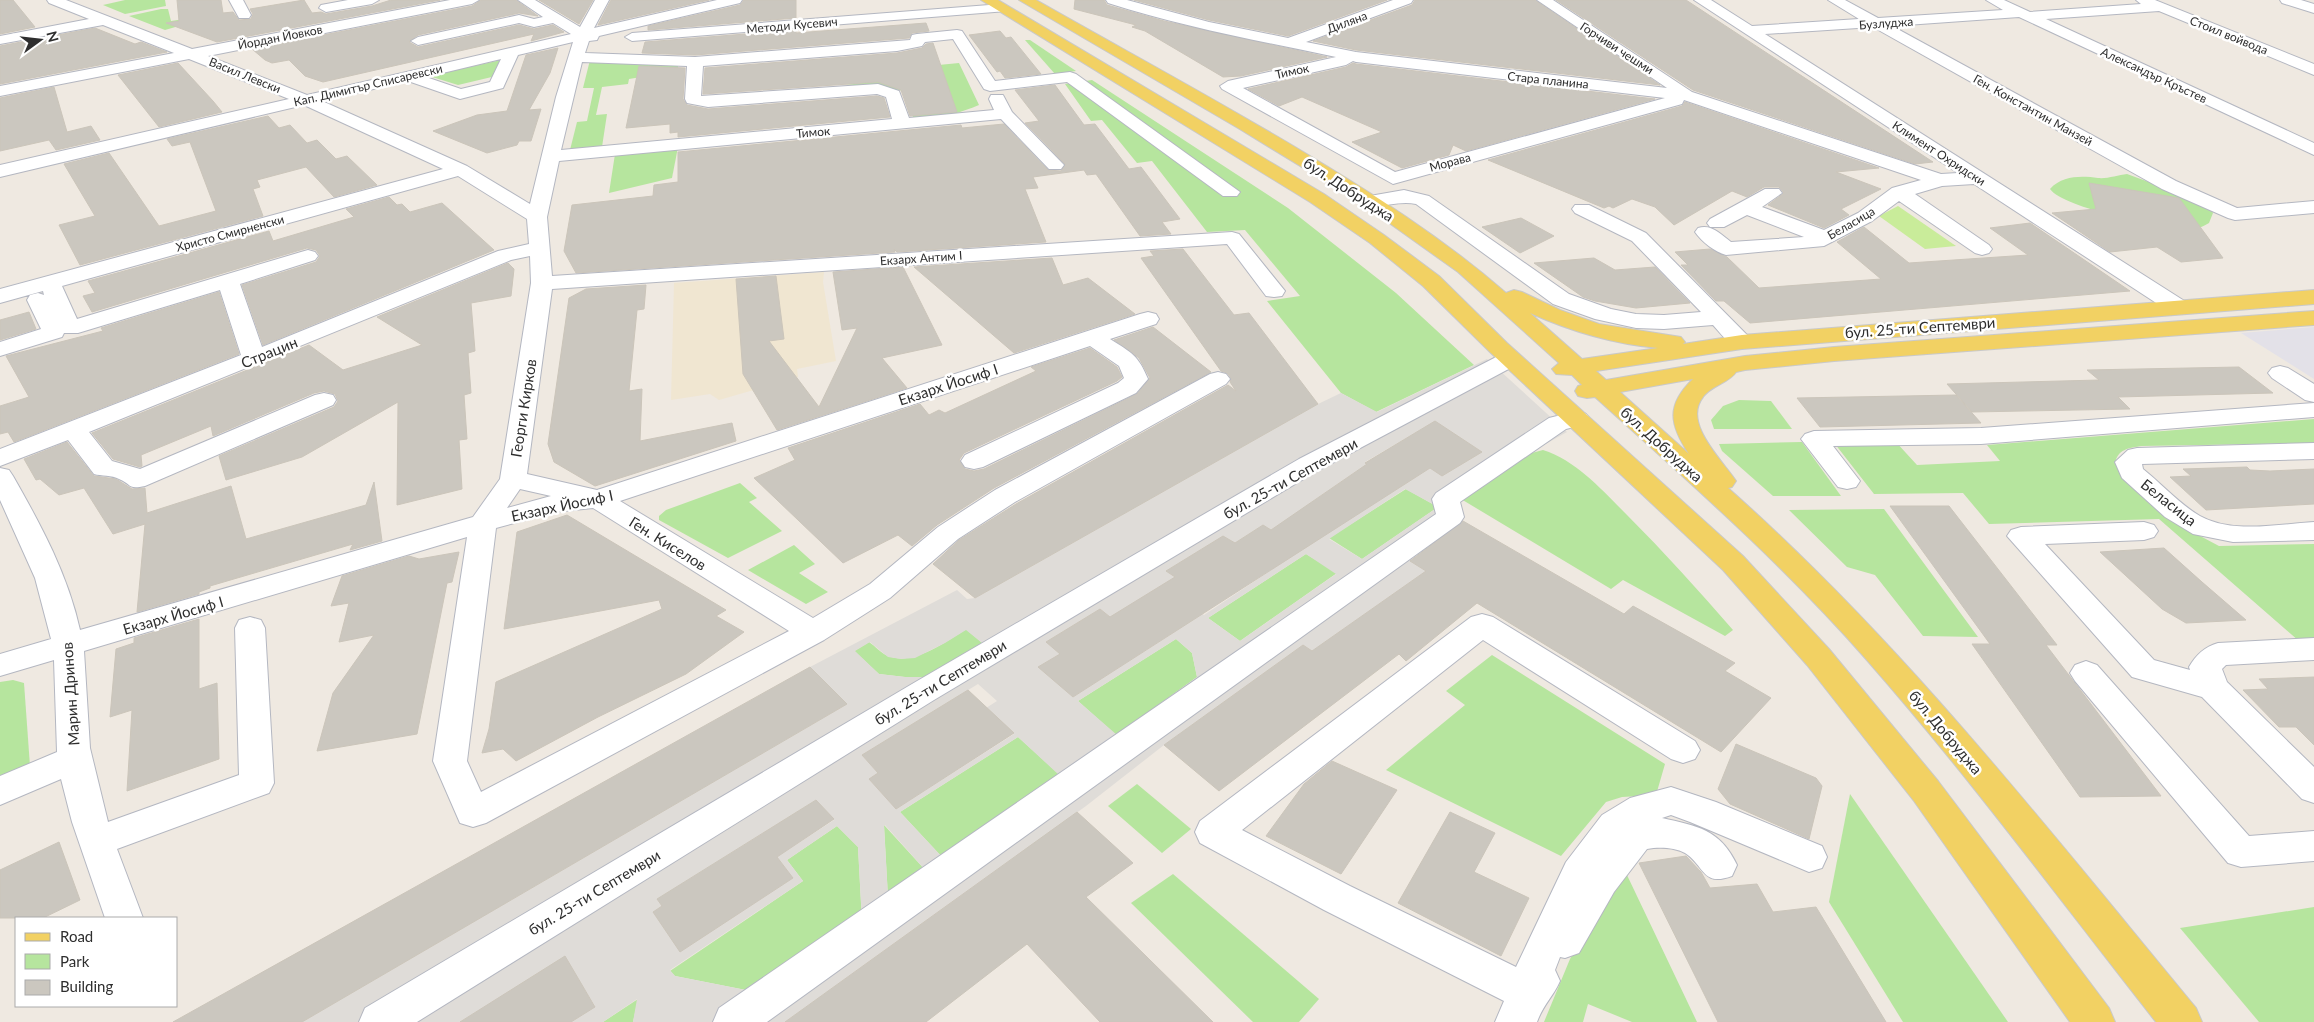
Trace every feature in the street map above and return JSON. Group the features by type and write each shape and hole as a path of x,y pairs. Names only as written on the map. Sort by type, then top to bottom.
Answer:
{"main road":[{"name":"бул. Добруджа","path":"1026,0 1252,129 1371,201 1465,268 1577,367 1767,538 1876,650 1989,783 2181,1022"},
{"name":"бул. Добруджа","path":"995,4 1271,169 1377,238 1431,280 1519,367 1732,563 1818,657 1926,790 2094,1022"},
{"path":"1465,268 1544,313 1576,325 1646,340 1686,343 1744,352"},
{"name":"бул. 25-ти Септември","path":"1519,367 1577,367 2178,308 2314,297"},
{"name":"бул. 25-ти Септември","path":"1553,398 1600,389 1744,352 1911,347 2314,318"},
{"path":"1744,352 1699,386 1689,400 1684,412 1686,428 1694,445 1767,538"}],"street":[{"name":"Васил Левски","path":"54,0 306,100 460,170 538,217"},
{"path":"236,0 244,15"},
{"path":"322,4 372,0"},
{"name":"Йордан Йовков","path":"0,91 472,0"},
{"path":"525,0 555,18 579,46 695,62 897,46 917,43 918,38 957,34 990,86 1005,114 1055,165"},
{"name":"Георги Кирков","path":"602,0 579,46 550,156 538,217 538,248 542,283 513,479 483,523 450,761 472,812 813,632"},
{"name":"Кап. Димитър Списаревски","path":"0,171 512,51 579,46 735,0"},
{"name":"Стара планина","path":"1113,0 1149,12 1356,57 1690,96 1940,180 1978,178"},
{"name":"Диляна","path":"1289,43 1406,0"},
{"name":"Горчиви чешми","path":"1544,0 1690,96"},
{"name":"Климент Охридски","path":"1701,0 2178,308"},
{"name":"Ген. Константин Манзей","path":"1835,0 2168,185 2235,214 2314,207"},
{"name":"Александър Кръстев","path":"1993,0 2314,150"},
{"name":"Стоил войвода","path":"2144,0 2314,70"},
{"path":"2287,0 2314,9"},
{"path":"322,4 339,26"},
{"name":"Методи Кусевич","path":"579,46 615,39 995,4"},
{"name":"Бузлуджа","path":"1750,31 2161,7"},
{"path":"418,41 519,19 534,22 555,18"},
{"path":"0,40 105,20"},
{"path":"2272,52 2306,50"},
{"path":"409,76 460,94 497,85 512,51"},
{"name":"Тимок","path":"1228,86 1356,57"},
{"path":"695,62 693,98 698,101 708,102 878,89 893,94 902,124"},
{"path":"990,86 1070,77 1230,192"},
{"name":"Морава","path":"1228,86 1394,178 1690,96"},
{"name":"Тимок","path":"550,156 1005,114"},
{"name":"Христо Смирненски","path":"0,296 460,170"},
{"name":"Беласица","path":"1746,208 1711,228 1726,250 1817,242 1865,217 1900,192 1940,180"},
{"path":"1746,208 1772,192"},
{"path":"1900,192 1982,250"},
{"path":"1371,201 1404,196 1422,200 1561,300 1582,308 1648,322 1717,318"},
{"path":"1746,208 1826,238"},
{"path":"1582,209 1639,237 1717,318 1744,352"},
{"name":"Екзарх Антим I","path":"542,283 1232,238 1274,291"},
{"name":"Страцин","path":"0,458 254,358 505,255 538,248"},
{"path":"41,285 70,328 229,286 308,256"},
{"path":"0,349 54,332 41,285"},
{"path":"229,286 254,358"},
{"name":"Екзарх Йосиф I","path":"0,665 483,523 554,504 598,499 1148,319"},
{"path":"974,461 1127,388 1136,379 1130,362 1092,337"},
{"name":"бул. 25-ти Септември","path":"380,1022 923,692 1291,475 1519,367"},
{"path":"2280,373 2314,395"},
{"path":"813,632 880,591 948,534 1005,496 1218,379"},
{"path":"73,429 103,468 128,472 136,480 324,400"},
{"path":"2154,404 2314,401"},
{"path":"1847,481 1814,439 1982,436 2314,410"},
{"path":"734,1022 1450,517 1446,499 1558,423 1577,419"},
{"name":"Беласица","path":"2314,451 2137,456 2128,462 2132,472 2190,522 2206,529 2225,533 2314,530"},
{"name":"Марин Дринов","path":"0,476 31,531 52,576 68,645 74,759 84,806 124,917"},
{"name":"Ген. Киселов","path":"513,479 598,499 813,632"},
{"path":"2144,531 2021,536 2143,670 2213,688"},
{"path":"1522,1007 1337,898 1213,832 1482,625 1683,750"},
{"path":"97,840 257,783 250,628"},
{"path":"2314,649 2218,654 2205,667 2213,688 2314,789"},
{"path":"2086,673 2241,852 2314,846"},
{"path":"0,791 74,759"},
{"path":"1522,1007 1536,966 1579,872 1615,825 1643,808 1671,802 1703,812 1809,857"},
{"path":"1522,1007 1549,973 1572,927 1601,881 1636,836 1660,832 1696,840 1719,865"}],"shaded area":[{"path":"824,272 823,282 836,361 797,369 798,377 719,400 710,394 671,400 674,283"},
{"path":"2314,327 2314,379 2241,333"},
{"path":"1487,359 1567,432 1528,454 1461,499 1457,507 1463,521 1409,560 1426,571 1312,651 1303,645 1164,745 1086,806 785,1022 633,1022 637,999 603,1022 571,1022 595,1006 565,957 460,1022 302,1022 847,704 810,667 957,590 967,599 975,598 1318,404 1341,393 1377,412","holes":["1432,423 1438,424 1482,452 1445,474 1426,466 1382,474 1365,462","1361,468 1376,476 1310,503","1405,489 1438,507 1362,559 1329,539","1263,525 1301,550 1204,615 1182,599 1194,591 1166,571 1223,536 1235,543","1306,554 1336,574 1240,641 1208,618","1100,609 1110,617 1170,635 1073,697 1039,667 1060,654 1046,642","966,630 987,647 925,677 879,674 855,651 870,642 888,657 901,659 915,658","1176,639 1192,653 1197,677 1117,735 1078,701","978,684 997,701 986,708 1014,734 896,809 869,779 878,773 862,755","1018,737 1059,775 942,857 900,812","816,800 834,820 777,857 793,878 680,951 653,912 662,906 657,899","885,825 927,872 888,897","837,826 858,847 862,922 761,993 675,976 670,970 803,881 787,860"]}],"green space":[{"path":"125,0 165,0 166,6 125,14 103,5"},
{"path":"168,9 171,21 224,13 165,30 129,16"},
{"path":"1025,40 1030,40 1076,71 1055,74"},
{"path":"501,60 496,76 458,85 429,76"},
{"path":"590,60 678,64 678,71 629,79 628,84 602,87 596,115 607,114 602,147 570,150 577,122 587,121 594,88 583,88"},
{"path":"959,63 979,105 955,114 939,117 913,117 906,93 900,90 836,83 908,68"},
{"path":"1092,80 1288,208 1396,293 1474,365 1376,412 1341,393 1267,301 1300,296 1245,230 1207,232 1152,161 1137,163 1102,120 1091,121 1065,84"},
{"path":"678,147 672,178 609,193 615,154"},
{"path":"2127,174 2209,204 2213,213 2209,223 2202,227 2194,228 2141,221 2075,204 2050,189 2055,184 2067,179 2105,178"},
{"path":"1898,206 1956,246 1925,249 1879,216"},
{"path":"1739,400 1771,401 1792,429 1714,429 1711,420 1723,406"},
{"path":"2314,419 2314,443 2142,446 2121,452 2115,464 2187,529 2219,546 2314,544 2314,640 2299,641 2159,519 1989,524 1963,493 1874,494 1835,444 1895,441 1917,465 2000,461 1987,445"},
{"path":"1802,442 1841,496 1773,496 1722,451 1719,444"},
{"path":"1543,450 1567,461 1598,486 1668,557 1733,630 1725,636 1623,580 1611,589 1461,499 1528,454"},
{"path":"740,483 757,498 749,502 782,531 728,558 659,520 659,516 666,510"},
{"path":"1406,489 1438,507 1362,559 1329,538"},
{"path":"1884,509 1978,637 1923,636 1875,575 1847,567 1789,510"},
{"path":"794,545 815,564 799,573 828,592 806,604 748,570"},
{"path":"1306,554 1337,573 1240,641 1208,618"},
{"path":"966,629 987,647 925,677 879,674 854,651 869,642 883,654 898,658 908,658 929,651"},
{"path":"1176,639 1192,653 1197,677 1116,735 1078,701"},
{"path":"1492,655 1665,764 1656,795 1622,797 1606,802 1561,856 1386,770 1465,705 1446,691"},
{"path":"13,680 24,683 30,766 0,779 0,682"},
{"path":"1018,737 1060,775 942,857 900,812"},
{"path":"1137,784 1191,829 1162,853 1108,806"},
{"path":"1850,794 2008,1022 1903,1022 1829,902"},
{"path":"884,825 927,872 888,898"},
{"path":"837,826 858,847 862,922 761,993 675,976 670,971 803,881 787,860"},
{"path":"1626,873 1697,1022 1632,1022 1588,1004 1583,1022 1544,1022 1570,959 1599,909"},
{"path":"1173,874 1319,999 1299,1022 1253,1022 1131,903"},
{"path":"2314,907 2314,1022 2259,1022 2180,928"},
{"path":"638,999 633,1022 603,1022"}],"building":[{"path":"0,0 13,0 35,27 0,34"},
{"path":"177,0 221,0 223,13 233,12 239,20 251,19 253,14 250,9 304,0 312,13 321,12 326,14 372,6 391,0 440,0 217,42 166,23 179,21"},
{"path":"481,0 516,0 538,16 519,13 418,35 409,42 418,47 519,25 534,29 553,25 564,32 531,41 534,34 323,82 305,76 289,60 272,63 265,60 252,49 472,6"},
{"path":"539,0 593,0 579,24"},
{"path":"611,0 709,0 598,25"},
{"path":"744,0 796,0 796,18 648,30 648,26 740,5"},
{"path":"1075,0 1104,0 1107,5 1164,21 1327,57 1241,76 1223,77 1145,31 1132,27 1136,25 1074,9"},
{"path":"1134,0 1387,0 1288,36 1209,20"},
{"path":"1415,0 1535,0 1660,85 1356,50 1313,41 1412,5"},
{"path":"1556,0 1686,0 1933,162 1915,164 1693,90"},
{"path":"926,23 929,31 912,33 909,38 695,55 642,53 645,42 796,30 796,33"},
{"path":"95,28 135,44 141,42 167,52 0,84 0,46"},
{"path":"1000,31 1006,38 1011,37 1041,74 1005,78 1000,71 997,72 969,35"},
{"path":"933,43 957,112 910,116 901,90 878,82 703,94 705,68 897,53 922,48 926,44"},
{"path":"558,48 550,73 529,110 541,109 531,141 519,141 517,145 487,153 433,131 477,115 507,111 526,55"},
{"path":"178,63 222,112 159,127 118,75"},
{"path":"1353,63 1655,99 1466,151 1453,145 1449,155 1402,168 1352,142 1382,132 1302,97 1279,106 1248,89 1346,67"},
{"path":"639,66 685,68 683,99 687,105 708,109 877,96 884,98 890,117 678,137 678,132 670,133 670,124 626,128"},
{"path":"1055,85 1084,125 1095,124 1129,169 1141,167 1180,219 1162,222 1171,234 1140,236 1096,174 1087,175 1084,170 1033,177 1038,188 1025,189 1046,242 897,252 894,249 895,252 576,273 564,251 572,205 653,196 654,185 678,182 678,152 961,125 962,128 1004,124 1048,170 1061,171 1065,164 1025,123 1039,121 1015,90"},
{"path":"54,87 67,132 91,126 100,140 56,150 49,140 0,151 0,98"},
{"path":"1685,102 1879,168 1836,172 1881,189 1841,209 1849,215 1824,228 1768,205 1784,193 1779,187 1764,187 1747,197 1732,191 1674,225 1655,207 1632,199 1613,208 1609,206 1604,208 1488,160 1682,106"},
{"path":"268,116 279,128 290,125 307,143 317,140 336,159 347,156 377,185 334,197 306,167 257,180 260,187 253,189 263,216 80,265 59,225 95,216 64,164 109,153 159,226 216,211 190,142 172,146 167,139"},
{"path":"2089,183 2179,198 2223,258 2181,262 2157,247 2110,252 2052,213 2096,209"},
{"path":"389,197 397,205 402,204 410,212 442,203 494,250 263,345 242,285 316,262 320,256 316,250 307,248 92,312 83,296 95,293 88,281 269,231 273,241 354,217 346,209"},
{"path":"1521,218 1554,236 1520,253 1482,227"},
{"path":"2030,223 2130,291 1750,323 1724,301 1716,301 1681,265 1688,265 1675,252 1710,249 1727,257 1759,288 1881,279 1837,242 1864,227 1909,263 2028,255 1990,228"},
{"path":"1183,249 1234,315 1249,313 1318,404 975,598 933,564 959,540 1016,504 1228,385 1236,391 1230,382 1231,378 1227,373 1221,371 1141,258 1154,256 1150,251"},
{"path":"1052,258 1063,285 1088,278 1135,314 1014,353 914,267"},
{"path":"1594,258 1615,270 1655,267 1690,303 1636,308 1595,301 1583,297 1534,263"},
{"path":"508,263 514,269 511,296 471,303 475,351 468,353 471,393 464,395 467,439 459,440 462,489 397,505 398,402 302,457 226,480 219,456 334,407 338,401 335,394 324,391 314,393 213,436 211,426 141,455 142,466 140,467 113,459 92,433 309,345 343,370 422,345 377,317"},
{"path":"903,267 942,345 882,358 907,388 777,430 743,374 736,279 776,276 784,339 769,341 819,407 857,328 842,330 833,272"},
{"path":"646,285 644,309 637,310 629,391 642,389 640,441 732,423 736,441 595,486 554,462 548,444 569,298 586,289"},
{"path":"219,292 239,354 14,442 8,432 0,434 0,406 29,397 6,356 103,331 101,328"},
{"path":"29,312 36,329 0,340 0,320"},
{"path":"1153,327 1211,372 994,488 937,525 912,546 898,535 843,563 754,478 795,460 788,448 920,404 929,415 939,410 945,413 1036,371 1031,367 1090,348 1117,367 1122,377 1117,381 964,453 959,460 965,469 974,471 984,469 1137,394 1150,378 1139,358 1114,340"},
{"path":"2239,367 2273,393 2118,397 2130,409 1972,412 1947,384 2099,380 2087,370"},
{"path":"1956,395 1981,423 1820,427 1797,398"},
{"path":"1435,421 1482,452 1442,476 1430,468 1073,697 1038,667 1060,654 1046,642 1100,609 1110,617 1175,577 1166,571 1223,536 1235,543 1263,525 1271,530 1367,464 1365,463"},
{"path":"67,442 94,476 116,479 132,489 145,488 147,513 231,486 246,539 366,505 374,482 382,541 350,550 353,544 210,586 210,588 199,592 199,594 137,612 145,524 113,534 84,488 59,495 40,479 36,480 24,459"},
{"path":"2247,467 2250,470 2270,471 2314,469 2314,504 2206,510 2170,477 2191,476 2183,469"},
{"path":"1890,506 1949,506 2057,645 2046,645 2161,796 2080,797 1972,644 1990,644"},
{"path":"567,515 726,610 716,616 744,632 686,674 598,717 516,761 503,749 482,753 489,729 496,682 662,609 659,600 504,629 517,532"},
{"path":"1463,521 1624,614 1633,606 1735,663 1725,671 1771,698 1721,752 1477,603 1406,661 1399,654 1219,791 1164,745 1303,645 1312,651 1426,571 1410,561"},
{"path":"2164,548 2246,620 2186,623 2162,609 2100,552"},
{"path":"459,552 452,582 447,583 417,734 317,751 333,693 374,635 339,642 349,603 331,606 342,576 409,556 419,559"},
{"path":"199,619 199,689 217,683 219,759 127,791 132,710 110,717 116,649 134,643 134,638"},
{"path":"810,667 847,704 302,1022 173,1022"},
{"path":"2314,677 2314,745 2296,727 2279,727 2243,690 2268,689 2259,679"},
{"path":"968,690 1014,733 896,809 869,779 878,773 862,755"},
{"path":"1736,744 1816,778 1822,786 1809,839 1730,804 1718,789"},
{"path":"1332,761 1397,790 1341,874 1266,836 1304,784"},
{"path":"816,800 834,819 777,857 793,878 680,952 653,912 662,906 657,899"},
{"path":"1077,812 1133,863 1086,897 1213,1022 1100,1022 1027,944 926,1022 785,1022"},
{"path":"1450,812 1495,833 1474,872 1529,898 1501,956 1398,903"},
{"path":"59,842 80,900 45,917 0,918 0,870"},
{"path":"1686,856 1701,872 1710,888 1757,884 1773,912 1816,907 1886,1022 1718,1022 1639,863"},
{"path":"565,956 595,1007 571,1022 460,1022"}]}
